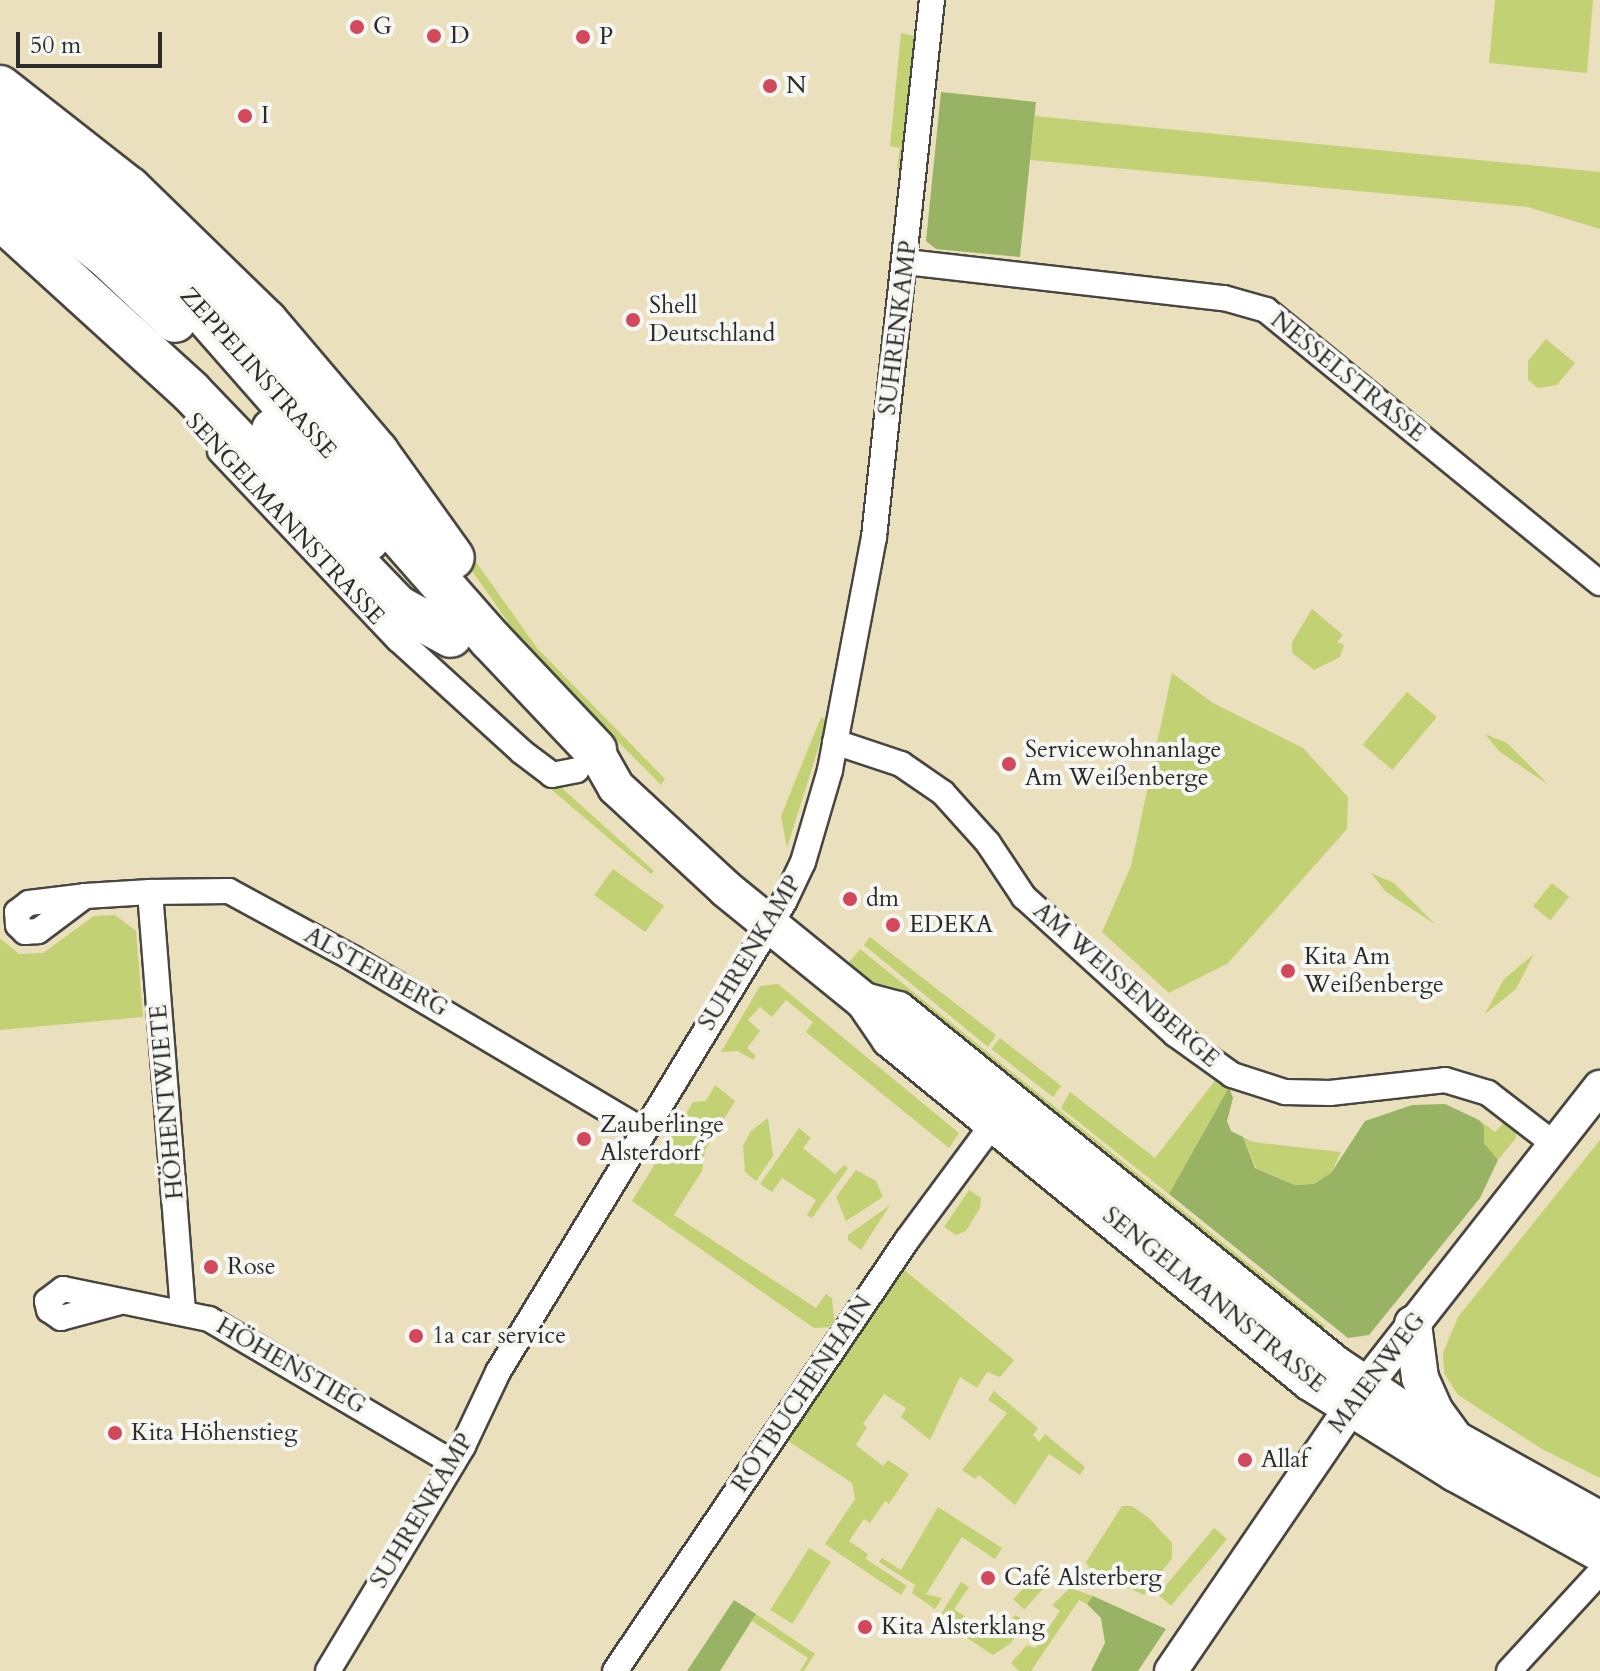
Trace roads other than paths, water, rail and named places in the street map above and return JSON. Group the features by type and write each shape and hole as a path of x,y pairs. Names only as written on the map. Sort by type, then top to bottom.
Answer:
{"highway":[{"path":"0,87 129,188 266,321 377,452 455,561 470,638"},
{"name":"ZEPPELINSTRASSE","path":"0,134 123,230 193,301 470,638"},
{"name":"ZEPPELINSTRASSE","path":"0,171 105,255 175,322 470,638"},
{"path":"0,218 191,392 398,607 470,638"},
{"name":"SENGELMANNSTRASSE","path":"470,638 586,760"}],"main road":[{"name":"SENGELMANNSTRASSE","path":"586,760 770,924 864,1001 882,1032 995,1121 1310,1382 1358,1396 1456,1439 1600,1520"},
{"name":"SENGELMANNSTRASSE","path":"864,1001 898,1010 1358,1396 1600,1553"},
{"path":"1413,1324 1420,1378 1434,1410 1456,1439"}],"street":[{"name":"SUHRENKAMP","path":"328,1671 453,1463 498,1372 770,924 803,862 835,742 874,537 932,0"},
{"name":"SENGELMANNSTRASSE","path":"0,244 177,404 312,554 432,670 552,775 586,760"},
{"name":"NESSELSTRASSE","path":"906,262 1224,298 1266,310 1600,583"},
{"name":"AM WEISSENBERGE","path":"835,742 901,764 943,793 988,843 1024,897 1066,938 1175,1034 1232,1075 1285,1092 1330,1093 1425,1079 1461,1083 1488,1093 1554,1144"},
{"name":"ALSTERBERG","path":"85,896 229,891 403,987 644,1131"},
{"name":"HÖHENTWIETE","path":"150,892 183,1311"},
{"name":"MAIENWEG","path":"1171,1671 1358,1396 1600,1087"},
{"name":"ROTBUCHENHAIN","path":"615,1671 907,1240 995,1121"},
{"name":"HÖHENSTIEG","path":"117,1303 183,1311 209,1319 292,1363 453,1463"},
{"path":"1509,1671 1600,1572"}],"place":[{"name":"G","path":"357,27"},
{"name":"D","path":"434,36"},
{"name":"P","path":"583,37"},
{"name":"N","path":"770,86"},
{"name":"I","path":"245,116"},
{"name":"Shell Deutschland","path":"633,320"},
{"name":"Servicewohnanlage Am Weißenberge","path":"1009,764"},
{"name":"dm","path":"850,899"},
{"name":"EDEKA","path":"893,925"},
{"name":"Kita Am Weißenberge","path":"1288,971"},
{"name":"Zauberlinge Alsterdorf","path":"584,1139"},
{"name":"Rose","path":"211,1267"},
{"name":"1a car service","path":"416,1336"},
{"name":"Kita Höhenstieg","path":"115,1433"},
{"name":"Allaf","path":"1245,1460"},
{"name":"Café Alsterberg","path":"988,1578"},
{"name":"Kita Alsterklang","path":"865,1627"}]}
